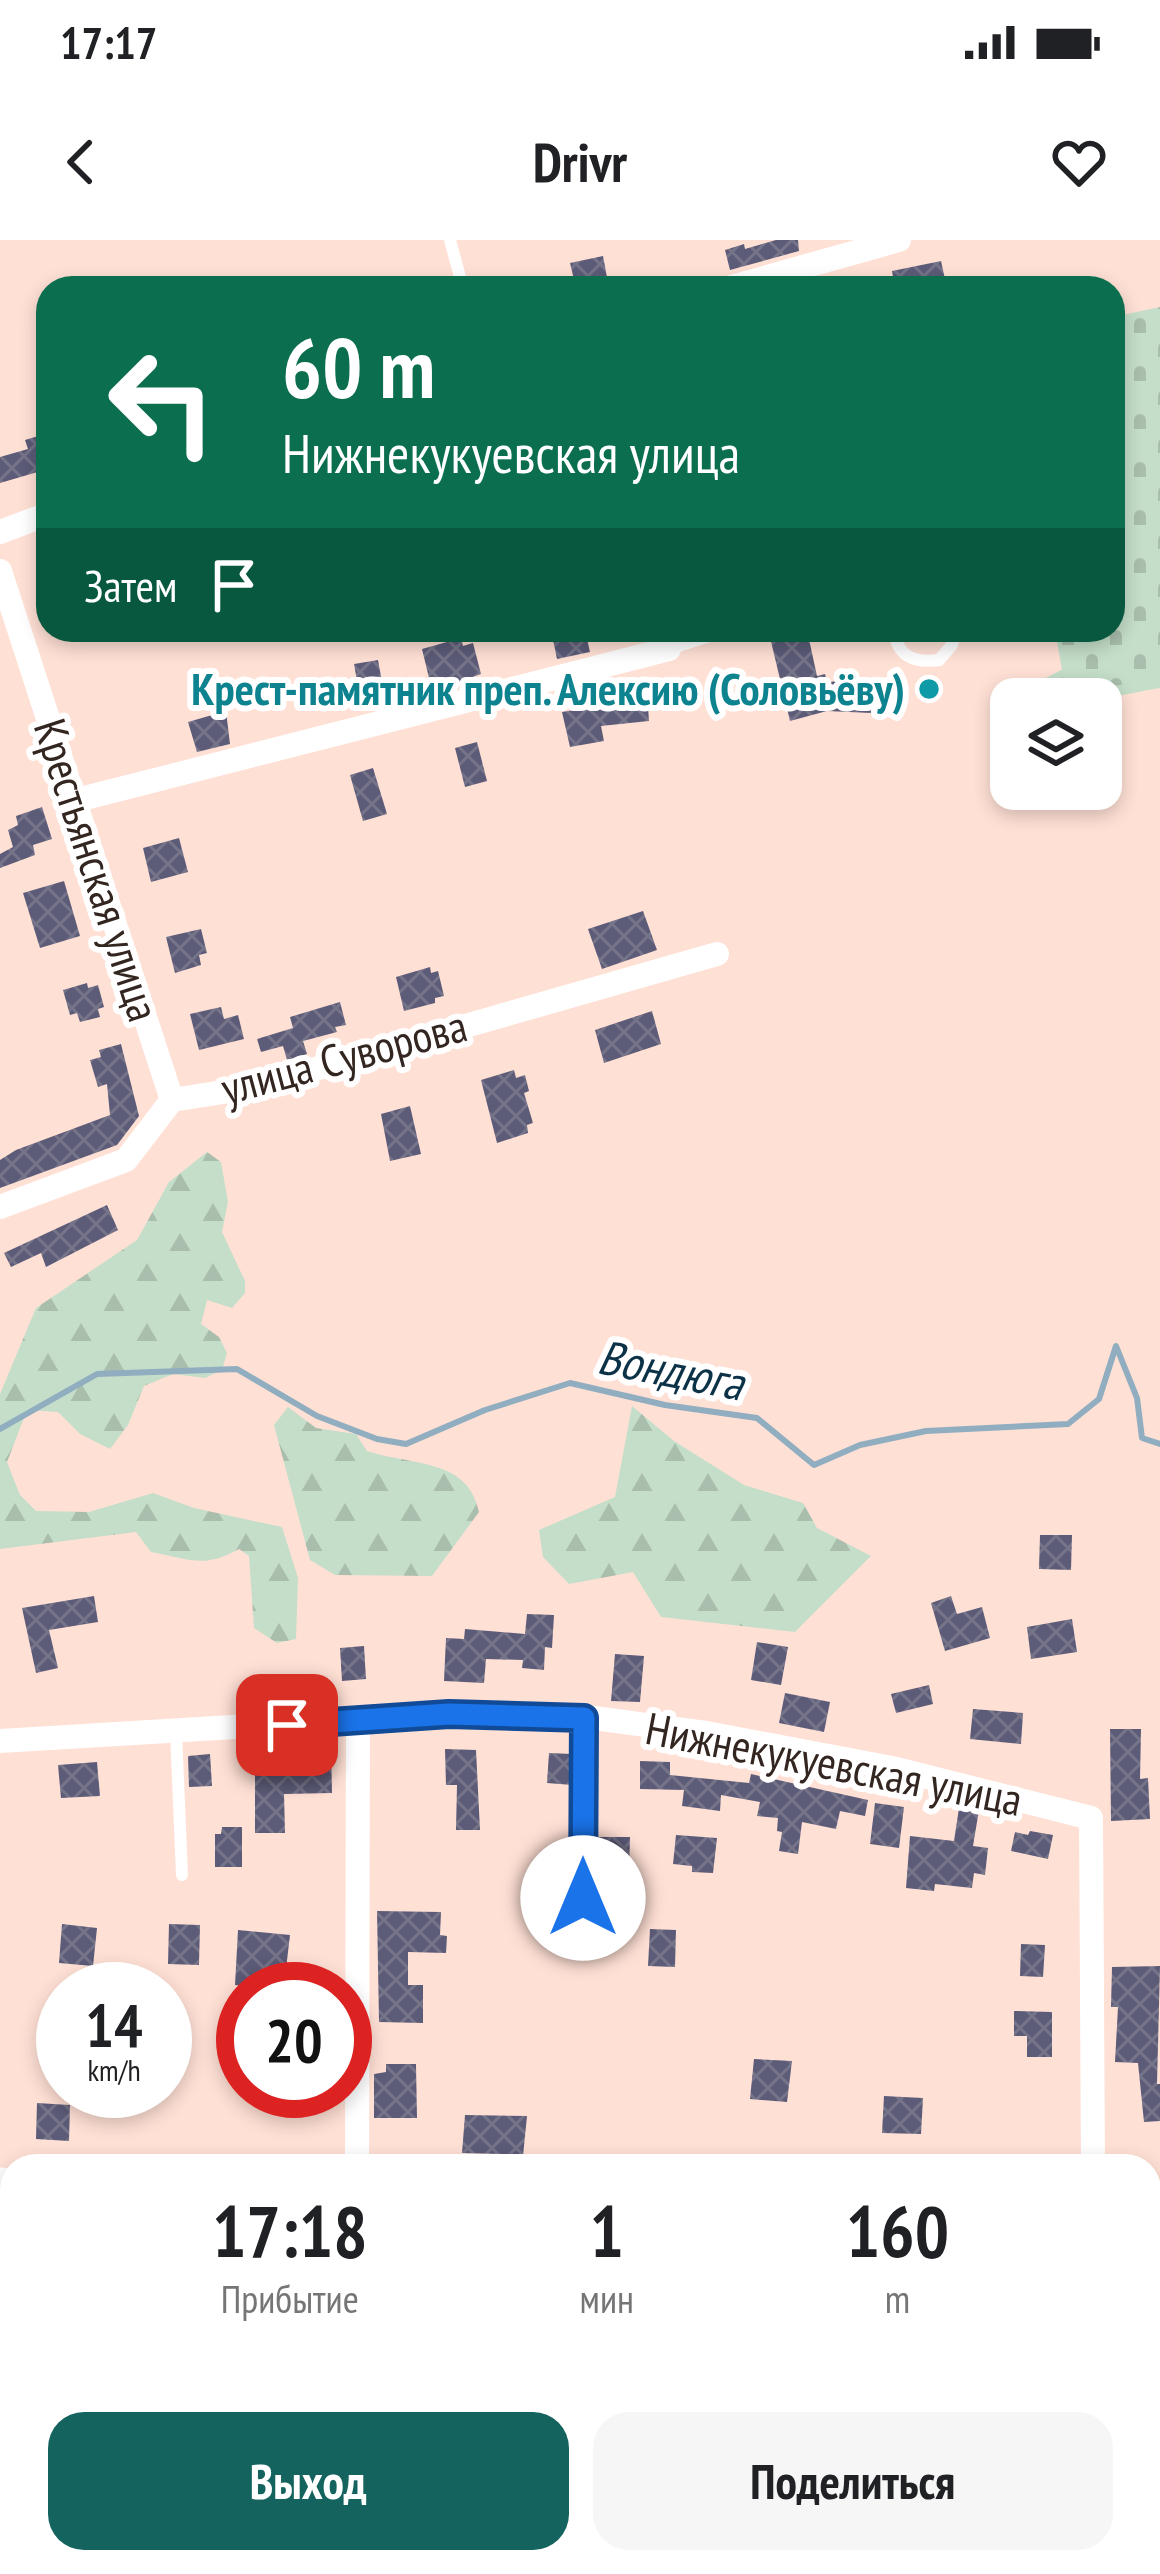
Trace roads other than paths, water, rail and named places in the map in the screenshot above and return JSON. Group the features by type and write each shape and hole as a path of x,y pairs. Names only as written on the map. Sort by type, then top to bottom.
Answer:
{"street":[{"path":"771,276 899,240"},
{"path":"0,532 36,518"},
{"name":"Крестьянская улица","path":"0,572 172,1100"},
{"path":"73,800 670,649"},
{"name":"улица Суворова","path":"0,1207 127,1160 172,1100 250,1088 717,954"},
{"name":"Нижнекукуевская улица","path":"0,1741 449,1714 584,1718 706,1733 892,1768 1091,1819 1093,2154"},
{"path":"357,2154 358,1722"}],"lane":[{"path":"450,240 460,276"},
{"path":"670,649 691,642"},
{"path":"896,642 904,656 924,662 939,660 953,642"},
{"path":"583,1898 584,1718"},
{"path":"176,1730 182,1875"}],"waterway":[{"name":"Вондюга","path":"0,1429 97,1374 237,1369 317,1416 377,1439 406,1444 485,1410 570,1383 665,1405 757,1418 814,1465 860,1445 926,1431 1068,1424 1099,1399 1116,1346 1137,1398 1142,1438 1160,1444"}],"place":[{"name":"Крест-памятник преп. Алексию (Соловьёву)","path":"929,689"}]}
